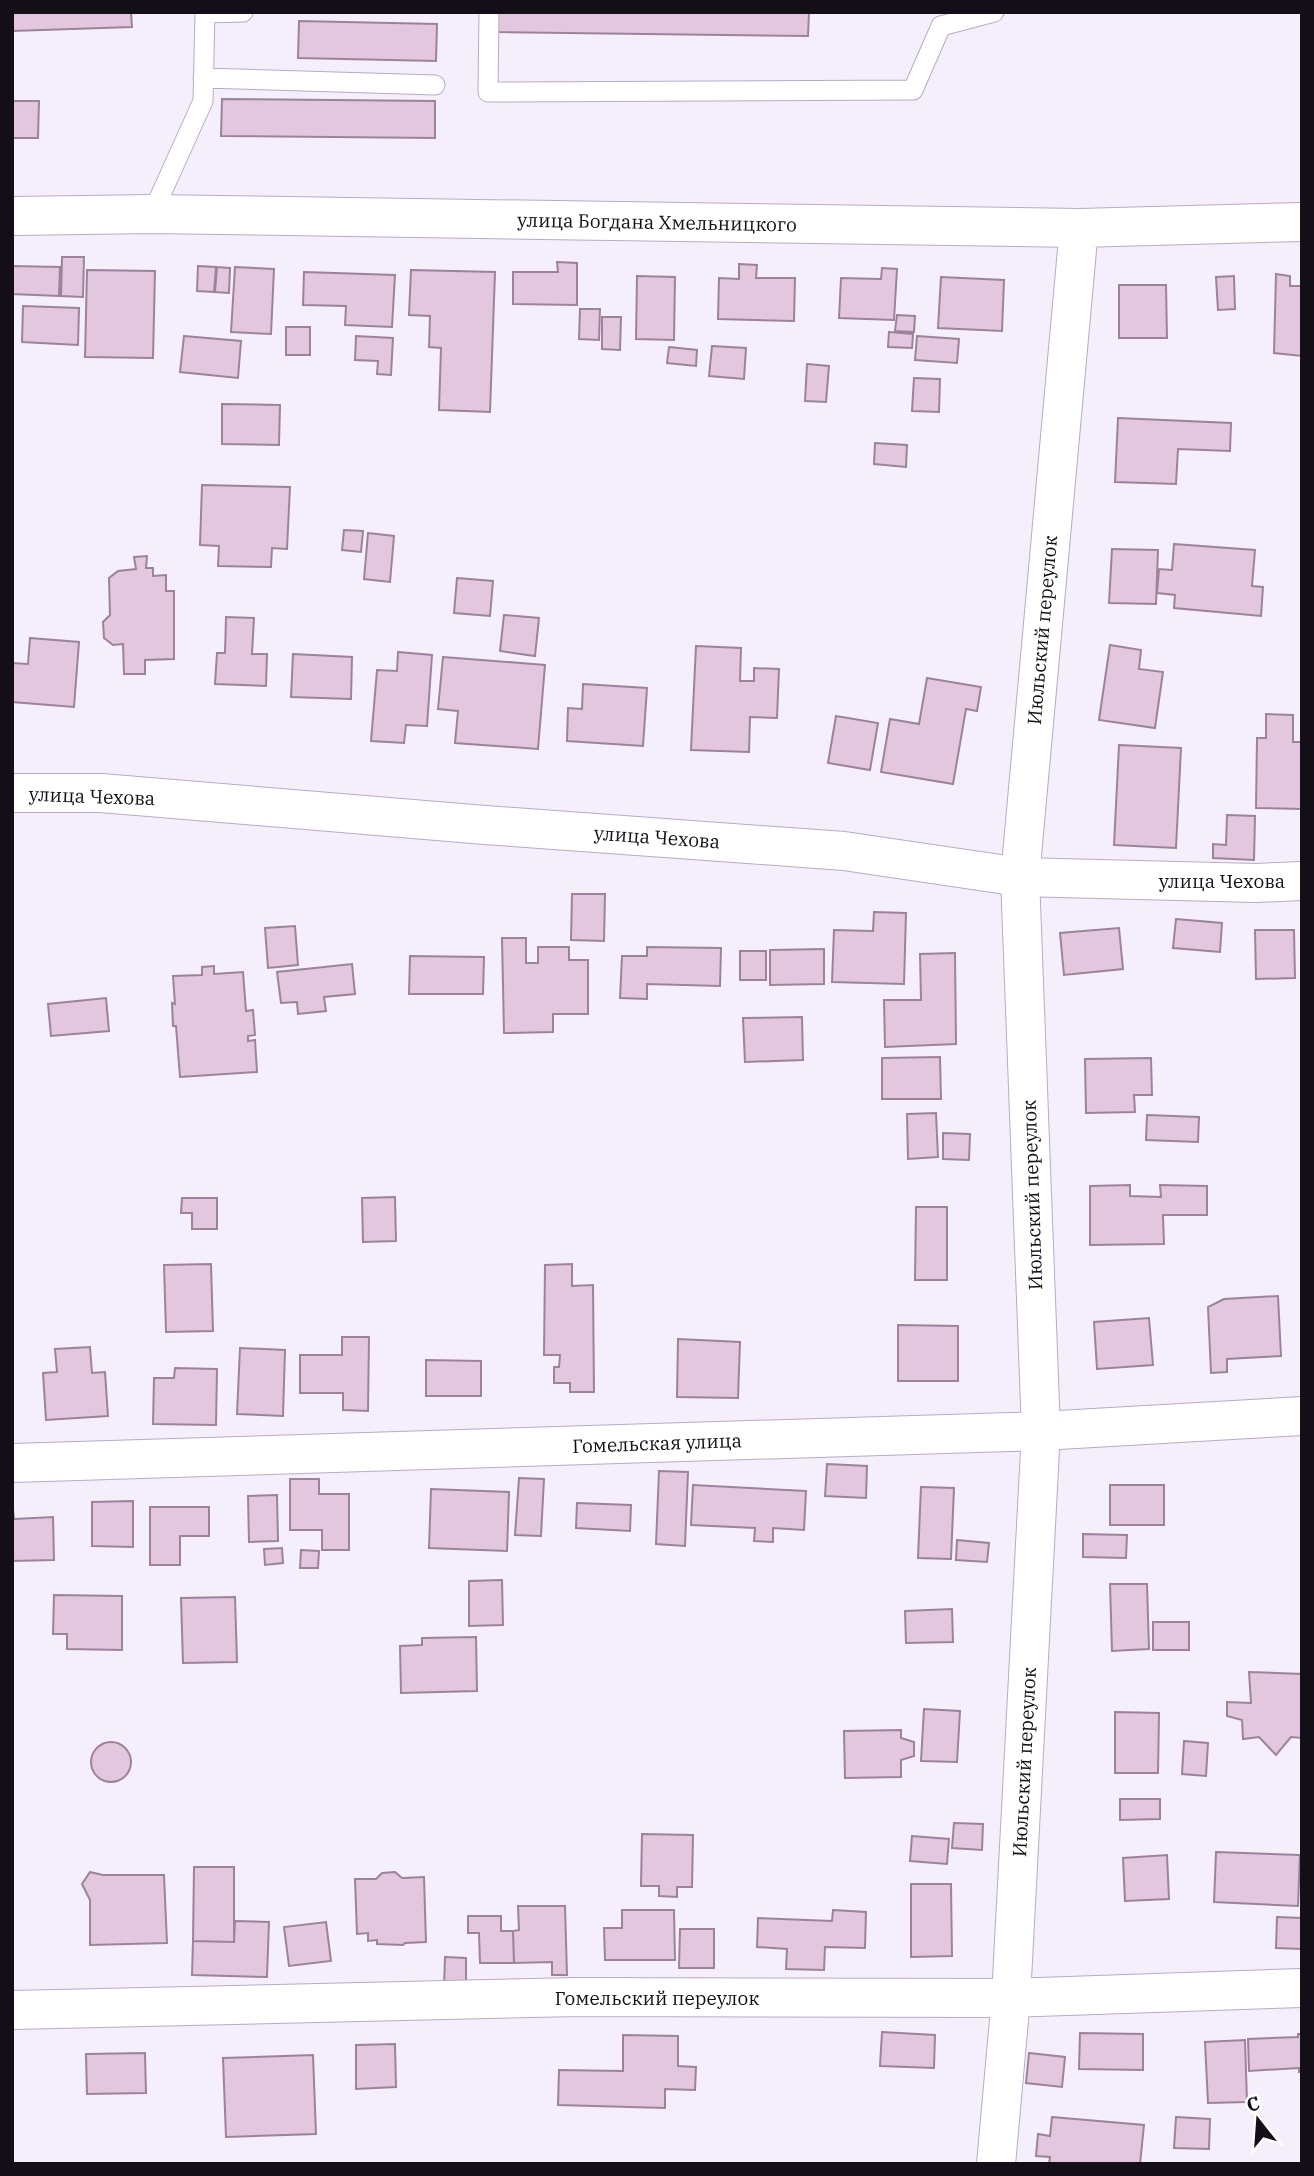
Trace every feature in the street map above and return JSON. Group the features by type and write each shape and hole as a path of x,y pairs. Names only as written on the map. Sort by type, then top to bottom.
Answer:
{"street":[{"name":"улица Богдана Хмельницкого","path":"12,216 152,214 1079,228 1302,222"},
{"name":"Июльский переулок","path":"996,2164 1011,1998 1041,1431 1020,877 1079,228"},
{"name":"улица Чехова","path":"12,793 101,793 844,851 1020,877 1256,883 1302,881"},
{"name":"Гомельская улица","path":"12,1463 1041,1431 1302,1416"},
{"name":"Гомельский переулок","path":"12,2010 577,1997 1011,1998 1302,1988"}],"lane":[{"path":"152,214 203,101 205,13 243,12"},
{"path":"489,12 488,92 913,90 941,26 994,12"},
{"path":"204,78 435,85"}],"building":[{"path":"12,12 131,12 132,27 12,31"},
{"path":"498,12 809,12 808,36 498,32"},
{"path":"299,21 437,24 436,61 298,58"},
{"path":"222,99 435,101 435,138 221,136"},
{"path":"12,101 39,101 38,138 12,138"},
{"path":"62,257 84,257 83,297 61,296"},
{"path":"557,262 577,263 577,305 513,304 513,272 558,272"},
{"path":"739,264 757,265 756,278 795,278 794,321 718,319 719,278 739,279"},
{"path":"12,266 60,267 59,296 12,294"},
{"path":"198,266 216,267 214,292 197,291"},
{"path":"217,267 230,268 229,293 215,292"},
{"path":"235,267 274,269 271,334 231,332"},
{"path":"882,268 897,269 894,320 839,318 841,278 881,279"},
{"path":"87,270 155,271 153,358 85,357"},
{"path":"411,270 495,272 490,412 439,410 441,348 429,347 430,316 409,315"},
{"path":"304,272 395,275 392,327 345,325 346,306 303,305"},
{"path":"1276,274 1290,276 1290,286 1302,286 1302,356 1274,353"},
{"path":"637,276 675,277 674,340 636,339"},
{"path":"1234,276 1235,309 1218,310 1216,277"},
{"path":"941,277 1004,280 1002,331 938,328"},
{"path":"1119,285 1166,285 1167,338 1119,338"},
{"path":"23,306 79,308 78,345 22,342"},
{"path":"580,309 600,309 599,340 579,339"},
{"path":"897,315 915,316 914,332 895,331"},
{"path":"602,317 621,317 620,350 602,349"},
{"path":"286,327 310,327 310,355 286,355"},
{"path":"889,332 913,334 912,348 888,347"},
{"path":"184,336 241,341 238,378 180,372"},
{"path":"356,336 393,338 391,375 377,374 378,361 355,360"},
{"path":"917,336 959,339 957,363 915,360"},
{"path":"712,346 746,348 744,379 709,376"},
{"path":"669,347 697,350 696,366 667,363"},
{"path":"807,364 829,366 826,402 805,401"},
{"path":"914,378 940,379 939,412 912,411"},
{"path":"222,404 280,405 279,445 222,444"},
{"path":"1118,418 1231,423 1230,451 1178,449 1176,484 1115,482"},
{"path":"875,443 907,445 906,467 874,464"},
{"path":"202,485 290,487 287,549 272,548 271,567 218,566 219,546 200,545"},
{"path":"344,530 363,531 361,552 342,550"},
{"path":"368,533 394,536 390,582 364,579"},
{"path":"1174,544 1255,550 1252,586 1263,587 1261,616 1174,608 1175,595 1157,593 1159,569 1172,570"},
{"path":"1112,549 1158,550 1156,604 1109,603"},
{"path":"147,556 146,568 153,568 153,576 166,575 166,591 174,591 174,659 145,660 145,674 124,674 123,644 113,645 104,638 103,622 110,615 109,578 118,571 136,569 134,557"},
{"path":"457,578 493,581 490,616 454,613"},
{"path":"504,615 539,618 535,656 500,651"},
{"path":"226,617 254,618 252,654 267,654 266,686 215,684 217,653 225,653"},
{"path":"30,638 79,642 74,707 12,702 12,663 28,664"},
{"path":"1110,645 1141,650 1139,669 1163,672 1155,728 1099,720"},
{"path":"696,646 741,648 740,681 754,681 754,668 779,669 777,718 750,717 749,752 691,750"},
{"path":"398,652 432,655 427,726 406,725 404,743 371,741 377,670 397,671"},
{"path":"293,654 352,657 351,699 291,697"},
{"path":"443,657 545,665 538,749 455,743 458,711 438,709"},
{"path":"927,678 981,687 977,711 966,709 953,784 881,772 890,719 919,724"},
{"path":"583,684 647,688 643,746 567,741 568,708 582,709"},
{"path":"1266,714 1293,715 1293,742 1302,742 1302,809 1256,808 1257,738 1266,738"},
{"path":"836,716 878,723 870,770 828,763"},
{"path":"1119,745 1181,748 1176,848 1114,845"},
{"path":"1227,815 1255,816 1254,860 1213,858 1213,844 1226,845"},
{"path":"572,894 605,894 604,941 571,940"},
{"path":"874,912 906,913 904,984 832,982 834,930 873,931"},
{"path":"1176,919 1222,923 1220,952 1173,948"},
{"path":"295,926 298,965 268,968 265,928"},
{"path":"1119,928 1123,969 1064,975 1060,933"},
{"path":"1255,930 1294,930 1295,978 1256,979"},
{"path":"502,938 526,938 526,963 538,963 538,947 569,947 569,960 588,960 588,1014 553,1014 553,1032 504,1033"},
{"path":"647,947 721,948 720,986 647,984 647,999 620,998 622,956 647,956"},
{"path":"824,949 824,984 770,985 770,950"},
{"path":"740,951 766,951 766,980 740,980"},
{"path":"955,953 956,1044 885,1047 884,1000 921,1000 920,954"},
{"path":"410,956 484,957 483,994 409,994"},
{"path":"352,964 355,994 324,997 326,1011 298,1014 297,1002 281,1003 277,972"},
{"path":"214,966 214,974 243,972 246,1011 253,1010 255,1035 248,1036 248,1041 255,1040 257,1072 180,1077 176,1026 173,1026 173,976 202,975 202,967"},
{"path":"106,998 109,1031 51,1036 48,1004"},
{"path":"802,1017 803,1060 745,1062 743,1018"},
{"path":"940,1057 941,1099 882,1099 882,1058"},
{"path":"1151,1058 1152,1095 1134,1095 1135,1112 1086,1113 1085,1059"},
{"path":"936,1113 938,1157 908,1159 907,1114"},
{"path":"1147,1115 1199,1117 1198,1142 1146,1140"},
{"path":"943,1133 970,1134 969,1160 943,1159"},
{"path":"1130,1185 1130,1196 1161,1197 1160,1185 1207,1186 1207,1215 1163,1215 1164,1244 1090,1245 1090,1186"},
{"path":"395,1197 396,1241 363,1242 362,1198"},
{"path":"182,1198 217,1198 217,1229 192,1229 192,1213 181,1213"},
{"path":"916,1207 947,1207 947,1280 915,1280"},
{"path":"211,1264 213,1331 166,1332 164,1265"},
{"path":"572,1264 572,1286 593,1285 594,1392 570,1392 570,1383 554,1383 554,1367 559,1367 560,1355 544,1355 545,1265"},
{"path":"1278,1296 1281,1356 1227,1359 1227,1372 1211,1373 1208,1307 1224,1299"},
{"path":"1149,1318 1153,1365 1097,1369 1094,1322"},
{"path":"898,1325 958,1326 958,1381 898,1381"},
{"path":"342,1337 369,1337 368,1411 343,1410 343,1393 300,1393 300,1355 342,1355"},
{"path":"678,1339 740,1342 738,1398 677,1397"},
{"path":"90,1347 92,1373 105,1372 108,1416 46,1420 43,1373 57,1372 55,1349"},
{"path":"240,1348 285,1350 283,1416 237,1414"},
{"path":"426,1360 481,1361 481,1396 426,1396"},
{"path":"175,1368 217,1369 216,1425 153,1424 154,1378 174,1378"},
{"path":"827,1464 867,1466 866,1498 825,1496"},
{"path":"659,1471 688,1472 685,1546 656,1544"},
{"path":"519,1478 544,1479 541,1536 515,1535"},
{"path":"290,1479 319,1479 319,1494 349,1494 349,1550 322,1550 322,1530 290,1530"},
{"path":"693,1485 806,1491 804,1530 773,1528 773,1542 754,1541 755,1528 691,1525"},
{"path":"1110,1485 1164,1485 1164,1525 1110,1525"},
{"path":"921,1487 954,1488 951,1559 918,1558"},
{"path":"431,1489 509,1492 507,1551 429,1548"},
{"path":"277,1495 278,1541 249,1542 248,1496"},
{"path":"12,1500 14,1519 53,1517 54,1560 12,1561"},
{"path":"133,1501 133,1547 92,1546 92,1502"},
{"path":"577,1503 631,1505 630,1531 576,1528"},
{"path":"150,1507 209,1507 209,1536 180,1536 180,1565 150,1565"},
{"path":"1083,1534 1127,1535 1126,1558 1083,1557"},
{"path":"957,1540 989,1543 987,1562 956,1560"},
{"path":"282,1548 283,1563 265,1565 264,1549"},
{"path":"301,1550 319,1551 318,1568 300,1568"},
{"path":"502,1580 503,1625 469,1626 469,1581"},
{"path":"1110,1584 1147,1584 1149,1649 1112,1651"},
{"path":"54,1595 122,1596 122,1650 67,1649 67,1634 53,1634"},
{"path":"235,1597 237,1662 183,1663 181,1598"},
{"path":"952,1609 953,1642 906,1643 905,1611"},
{"path":"1153,1622 1189,1622 1189,1650 1153,1650"},
{"path":"476,1637 477,1691 401,1693 400,1646 422,1645 422,1638"},
{"path":"1249,1672 1302,1674 1302,1738 1291,1737 1276,1755 1259,1737 1243,1739 1242,1720 1227,1716 1227,1702 1251,1703"},
{"path":"924,1709 960,1711 957,1762 921,1761"},
{"path":"1115,1712 1159,1713 1158,1773 1115,1773"},
{"path":"901,1730 901,1738 914,1742 914,1756 901,1760 901,1777 845,1778 844,1731"},
{"path":"1184,1741 1208,1743 1206,1776 1182,1774"},
{"path":"111,1742 119,1743 125,1748 130,1754 130,1770 125,1776 119,1781 111,1782 103,1781 97,1776 92,1770 91,1762 92,1754 97,1748 103,1743"},
{"path":"1120,1799 1160,1799 1160,1819 1120,1820"},
{"path":"954,1823 983,1824 982,1850 952,1848"},
{"path":"642,1834 693,1835 692,1887 677,1887 677,1897 659,1896 659,1886 641,1886"},
{"path":"912,1836 949,1839 947,1864 910,1861"},
{"path":"1216,1852 1300,1855 1298,1906 1214,1902"},
{"path":"1167,1855 1169,1899 1125,1901 1123,1858"},
{"path":"194,1867 234,1867 234,1942 193,1941"},
{"path":"90,1872 103,1875 164,1875 167,1943 90,1945 90,1900 82,1884"},
{"path":"395,1872 402,1878 424,1877 426,1942 377,1944 377,1940 368,1941 368,1933 357,1934 355,1879 376,1879 382,1873"},
{"path":"911,1884 951,1884 952,1956 911,1957"},
{"path":"518,1906 565,1906 567,1975 552,1975 552,1962 514,1963 513,1931 519,1930"},
{"path":"622,1910 674,1910 675,1960 605,1960 604,1928 622,1928"},
{"path":"833,1910 866,1912 865,1948 825,1947 824,1970 786,1969 787,1949 757,1947 758,1918 832,1921"},
{"path":"468,1916 501,1916 501,1931 513,1931 514,1963 480,1963 479,1933 468,1933"},
{"path":"1277,1917 1302,1918 1302,1949 1276,1948"},
{"path":"235,1921 269,1922 267,1977 192,1975 193,1941 234,1942"},
{"path":"326,1922 331,1961 289,1966 284,1927"},
{"path":"680,1929 714,1929 714,1968 679,1968"},
{"path":"445,1957 466,1958 466,1988 444,1988"},
{"path":"882,2032 935,2035 934,2068 880,2066"},
{"path":"1080,2033 1143,2034 1143,2070 1079,2069"},
{"path":"1298,2034 1302,2034 1302,2072 1299,2072 1299,2068 1249,2071 1248,2039 1298,2037"},
{"path":"623,2035 678,2036 678,2066 696,2067 695,2090 665,2089 665,2108 558,2105 559,2070 623,2071"},
{"path":"1245,2040 1247,2102 1208,2103 1205,2042"},
{"path":"395,2044 396,2087 356,2089 356,2045"},
{"path":"145,2053 146,2093 87,2094 86,2054"},
{"path":"1029,2053 1065,2057 1062,2087 1026,2083"},
{"path":"313,2055 316,2134 226,2137 223,2058"},
{"path":"1052,2117 1144,2125 1140,2164 1049,2164 1050,2157 1036,2156 1038,2134 1050,2136"},
{"path":"1176,2117 1210,2119 1209,2149 1174,2148"}]}
